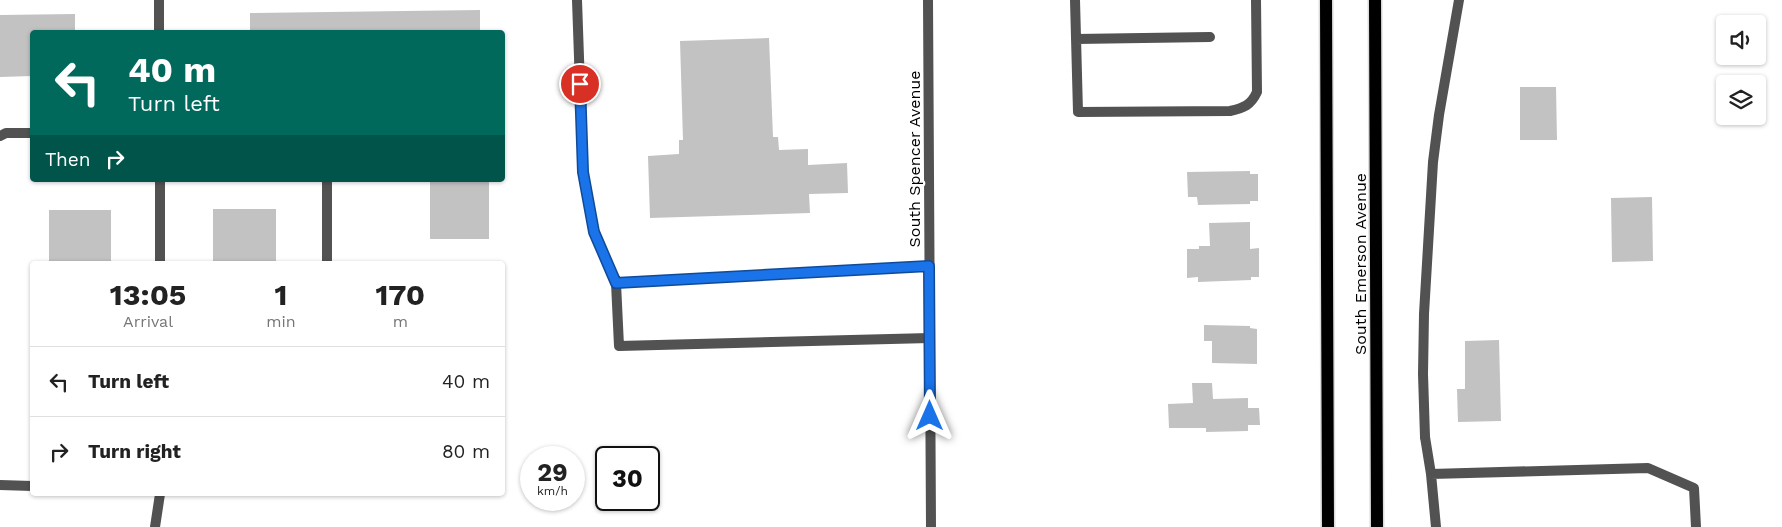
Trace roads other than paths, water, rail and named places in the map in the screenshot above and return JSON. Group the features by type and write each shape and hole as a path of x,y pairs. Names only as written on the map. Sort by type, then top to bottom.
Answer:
{"main road":[{"name":"South Emerson Avenue","path":"1326,0 1328,527"},
{"name":"South Emerson Avenue","path":"1375,0 1377,527"}],"street":[{"path":"159,0 159,30"},
{"path":"577,0 583,172 594,232 616,283 619,346 930,338"},
{"name":"South Spencer Avenue","path":"928,0 931,527"},
{"path":"1075,0 1078,112 1230,110 1243,108 1253,102 1257,92 1256,0"},
{"path":"1436,527 1425,437 1424,314 1433,162 1439,115 1459,0"},
{"path":"1076,40 1210,37"},
{"path":"0,136 30,133"},
{"path":"160,182 160,261"},
{"path":"327,182 327,261"},
{"path":"616,283 929,266"},
{"path":"1431,474 1648,468 1694,488 1696,527"},
{"path":"0,485 30,486"},
{"path":"156,527 160,496"}]}
